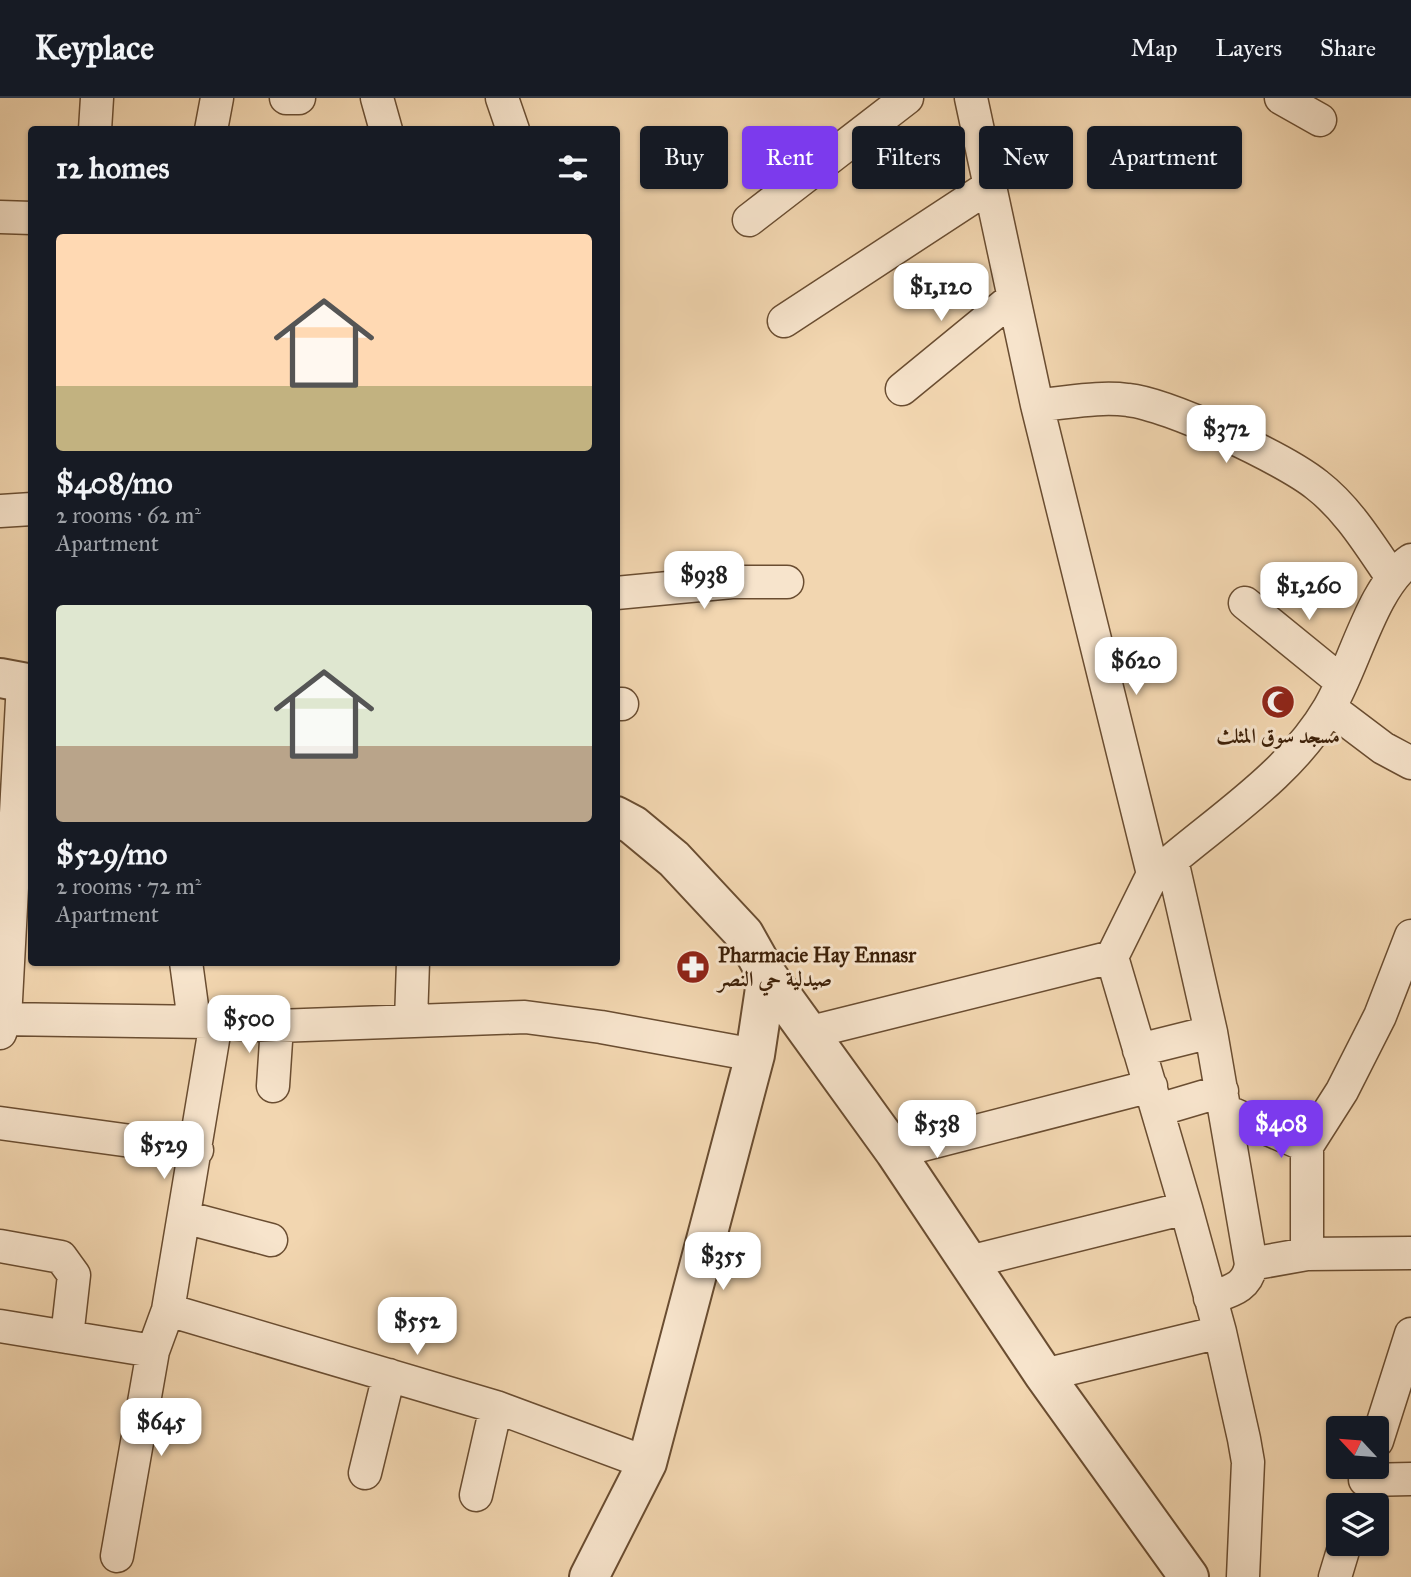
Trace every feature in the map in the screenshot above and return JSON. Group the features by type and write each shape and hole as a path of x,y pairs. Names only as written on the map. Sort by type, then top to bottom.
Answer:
{"street":[{"path":"96,126 97,98"},
{"path":"212,126 217,98"},
{"path":"286,98 299,98"},
{"path":"377,98 385,126"},
{"path":"502,98 512,126"},
{"path":"749,220 907,98"},
{"path":"971,98 979,135"},
{"path":"1281,98 1320,120"},
{"path":"784,321 985,189"},
{"path":"991,189 1037,405 1163,867 1211,1032 1251,1264 1247,1278 1239,1288 1210,1298"},
{"path":"0,216 28,218"},
{"path":"902,389 1013,298"},
{"path":"1037,405 1127,400 1191,421 1255,450 1318,485 1401,568 1336,695 1293,759 1163,867 1112,957 1220,1332 1248,1462 1243,1577"},
{"path":"0,511 28,509"},
{"path":"620,593 732,582 787,582"},
{"path":"1245,603 1336,695 1383,748 1411,763"},
{"path":"18,681 2,1024 205,1022 277,1027 525,1017 613,1029 755,1055"},
{"path":"620,818 634,825 674,859 744,934 767,975 811,1032 1044,1375 1189,1577"},
{"path":"1307,1254 1307,1146 1342,1091 1380,1016 1411,936"},
{"path":"811,1032 1112,957"},
{"path":"117,1556 153,1351 168,1310 197,1150 205,1022 187,966"},
{"path":"411,1021 413,966"},
{"path":"589,1577 647,1463 755,1055 767,975"},
{"path":"273,1086 277,1027"},
{"path":"1139,1050 1211,1032"},
{"path":"895,1152 1154,1098 1224,1101 1307,1146"},
{"path":"0,1123 197,1150"},
{"path":"969,1262 1186,1208"},
{"path":"184,1217 271,1240"},
{"path":"0,1246 61,1257 70,1266 74,1275 67,1337"},
{"path":"1251,1264 1307,1254 1411,1254"},
{"path":"168,1310 496,1407 647,1463"},
{"path":"0,1326 153,1351"},
{"path":"1044,1375 1220,1332"},
{"path":"1385,1416 1411,1334"},
{"path":"365,1473 389,1375"},
{"path":"476,1495 496,1407"},
{"path":"1364,1484 1411,1479"},
{"path":"1335,1577 1341,1556"}],"place":[{"name":"مسجد سوق المثلث","path":"1278,702"},
{"name":"Pharmacie Hay Ennasr صيدلية حي النصر","path":"693,967"}]}
